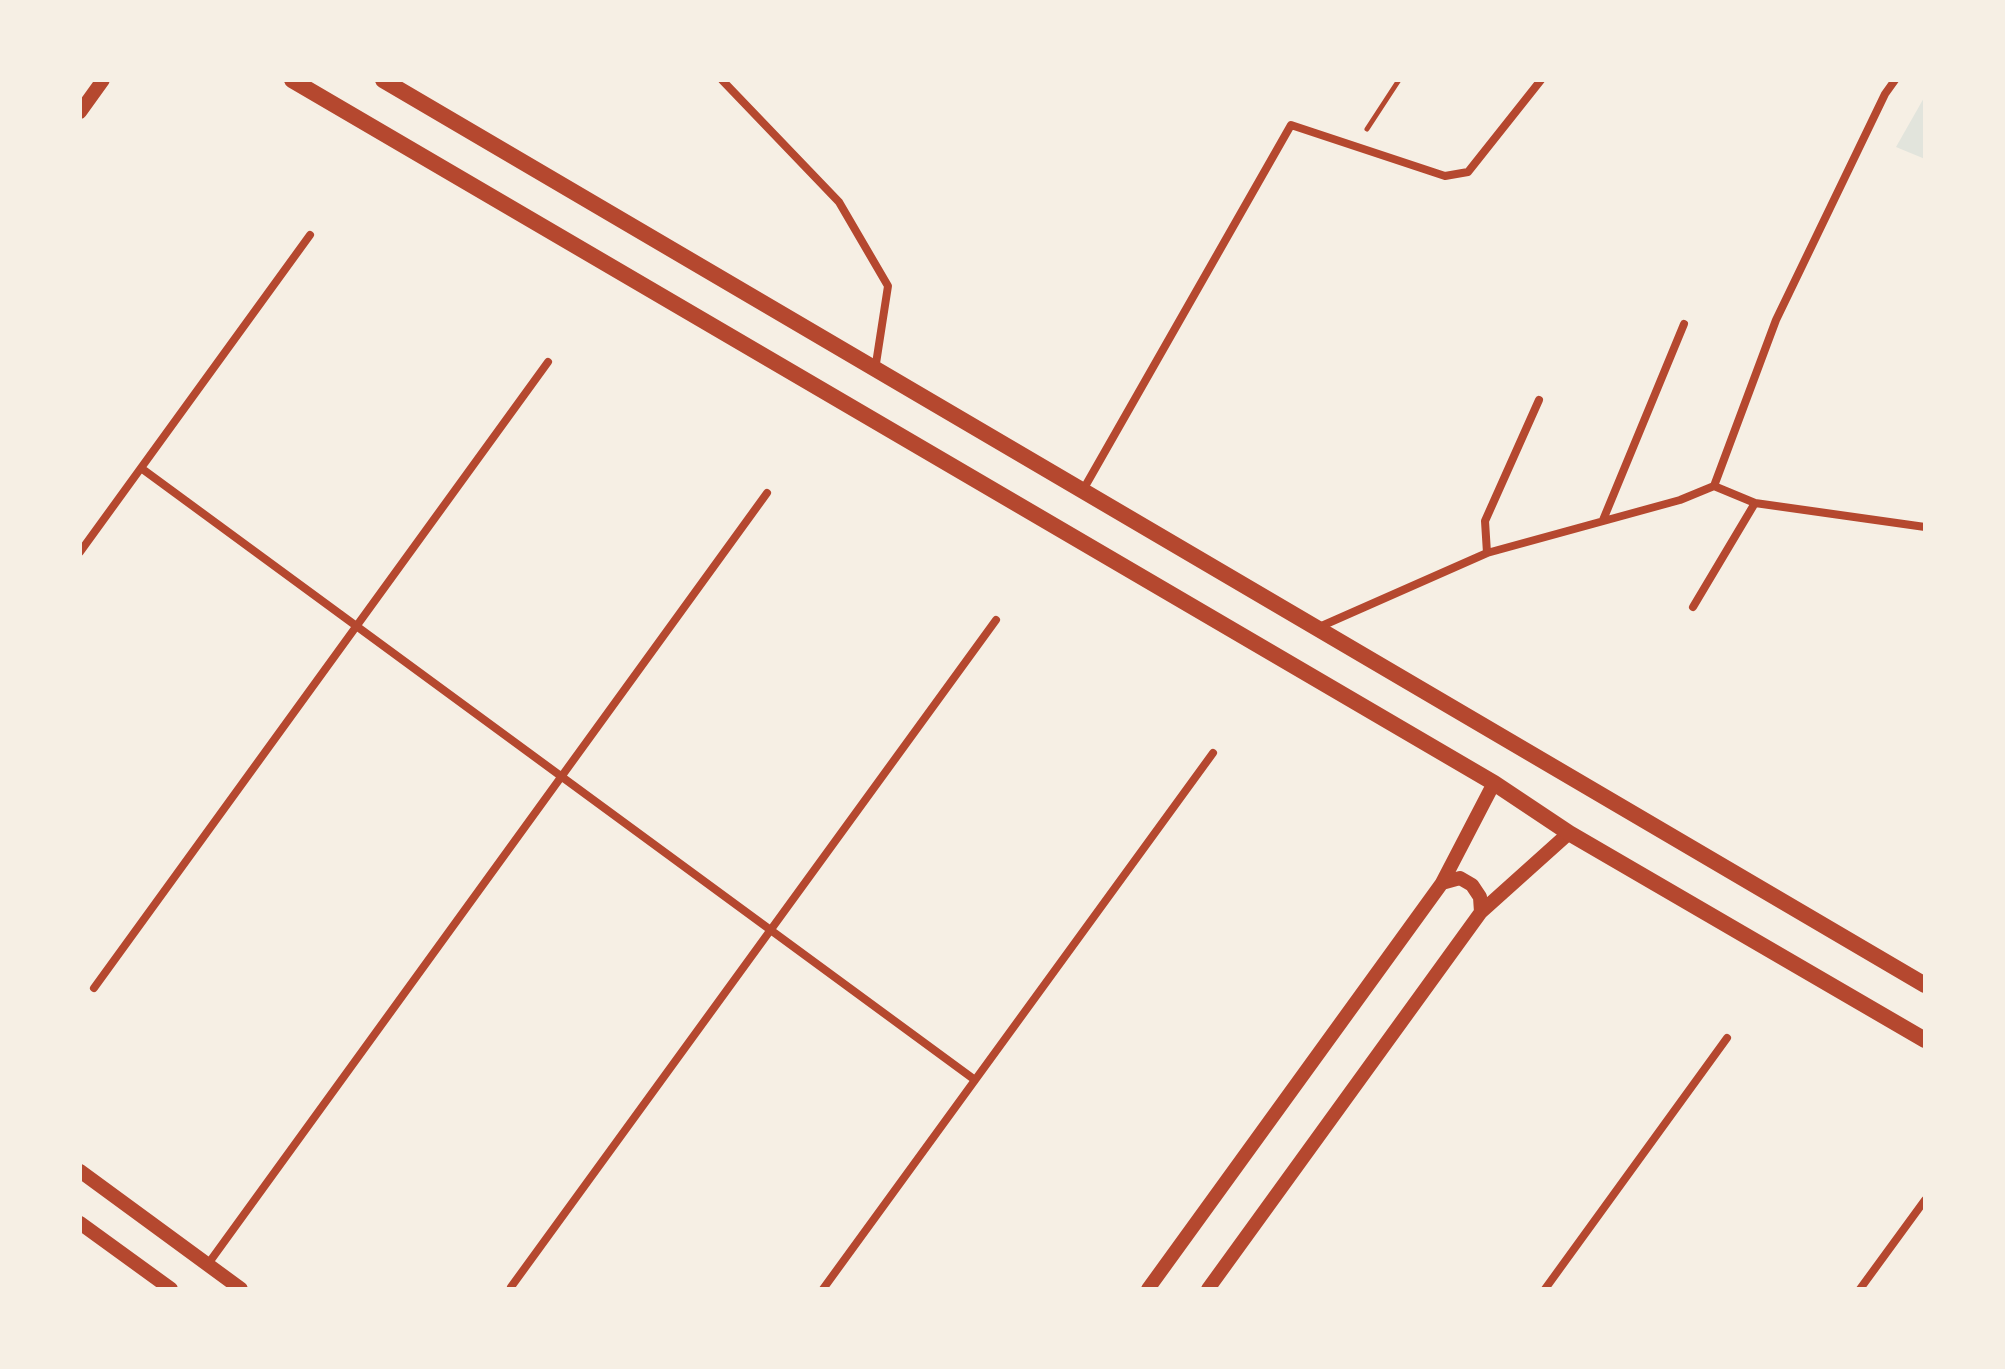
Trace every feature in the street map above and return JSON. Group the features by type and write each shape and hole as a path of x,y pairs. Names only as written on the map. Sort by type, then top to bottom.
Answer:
{"main road":[{"path":"292,80 1494,783 1569,833 1925,1040"},
{"path":"383,80 1925,985"}],"street":[{"path":"80,112 103,80"},
{"path":"722,80 839,202 888,286 875,370"},
{"path":"1083,491 1291,125 1445,176 1468,172 1541,80"},
{"path":"1714,486 1776,320 1885,94 1895,80"},
{"path":"80,552 310,235"},
{"path":"1603,520 1684,324"},
{"path":"94,988 548,362"},
{"path":"1487,553 1485,521 1539,400"},
{"path":"141,468 975,1080"},
{"path":"1317,629 1487,553 1680,500 1714,486 1755,503 1925,527"},
{"path":"208,1264 767,493"},
{"path":"1693,607 1755,503"},
{"path":"511,1287 996,620"},
{"path":"823,1289 1213,753"},
{"path":"1148,1289 1442,883 1494,783"},
{"path":"1208,1289 1481,912 1569,833"},
{"path":"1442,883 1460,878 1472,885 1480,897 1481,912"},
{"path":"1545,1289 1727,1038"},
{"path":"80,1171 241,1289"},
{"path":"1860,1289 1925,1200"},
{"path":"80,1223 171,1289"}],"path":[{"path":"1355,146 1399,80"}],"shaded area":[{"path":"1925,96 1925,159 1896,147"}]}
